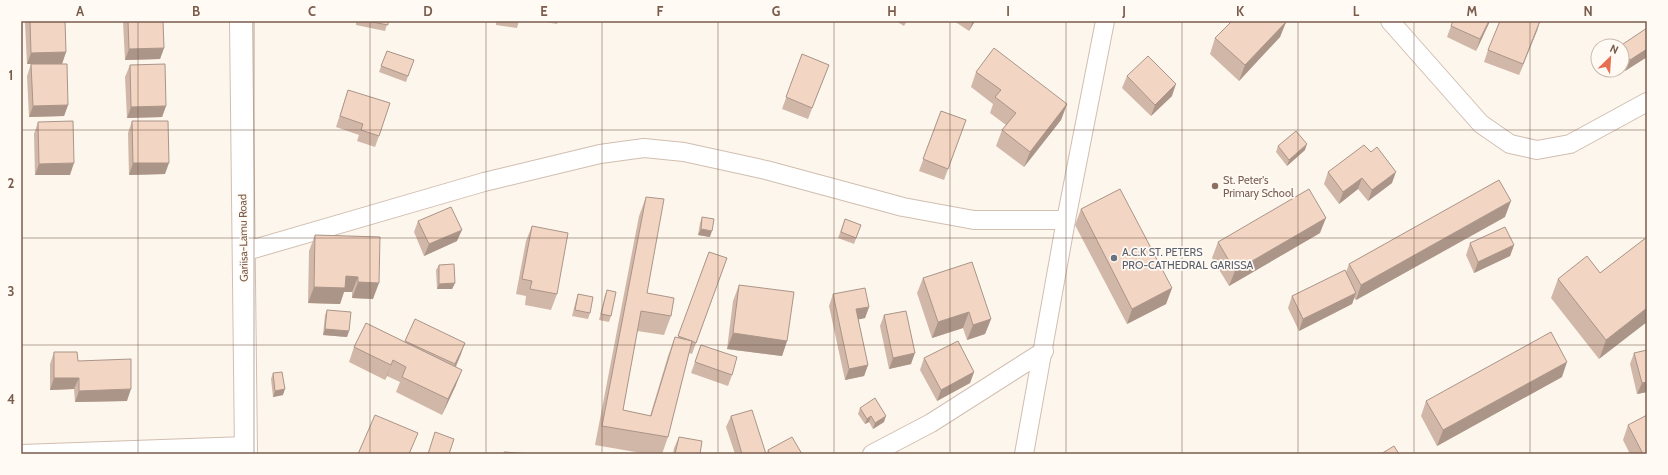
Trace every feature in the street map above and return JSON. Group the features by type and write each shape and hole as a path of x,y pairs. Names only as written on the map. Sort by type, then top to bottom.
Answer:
{"street":[{"name":"Gariisa-Lamu Road","path":"241,21 246,450"},
{"path":"1024,454 1044,351 1066,220 1105,21"},
{"path":"1390,21 1481,124 1510,144 1537,150 1570,144 1647,102"},
{"path":"243,252 484,182 600,154 644,148 684,152 766,170 903,207 974,220 1066,220"},
{"path":"872,454 931,423 1044,351"},
{"path":"21,454 246,450"}],"building":[{"path":"30,21 65,21 66,52 31,53"},
{"path":"128,21 163,21 164,48 129,49"},
{"path":"367,21 388,21 388,25"},
{"path":"1232,21 1286,22 1245,65 1215,38"},
{"path":"1453,21 1489,21 1480,39 1451,26"},
{"path":"1500,21 1540,21 1523,64 1488,50"},
{"path":"1647,28 1647,49 1630,60 1630,39"},
{"path":"994,48 1067,104 1030,152 1002,130 1016,113 995,97 1001,90 976,72"},
{"path":"387,51 414,60 408,76 381,66"},
{"path":"802,54 829,65 812,108 786,97"},
{"path":"1148,56 1176,84 1155,105 1127,76"},
{"path":"31,64 67,64 68,105 33,106"},
{"path":"165,64 166,106 131,107 130,65"},
{"path":"348,90 390,103 379,136 361,130 363,124 340,116"},
{"path":"941,111 966,120 948,169 923,159"},
{"path":"73,121 74,163 39,164 38,122"},
{"path":"132,121 168,121 169,163 133,163"},
{"path":"1296,131 1307,144 1289,160 1278,146"},
{"path":"1364,145 1371,152 1377,147 1396,172 1372,190 1362,178 1343,192 1328,172"},
{"path":"1499,180 1511,201 1361,285 1349,264"},
{"path":"1120,189 1172,288 1132,309 1081,209"},
{"path":"1309,189 1326,218 1235,271 1218,242"},
{"path":"646,197 664,199 647,293 674,298 671,316 641,311 623,410 651,416 675,337 692,341 668,437 602,426"},
{"path":"451,207 462,230 429,244 418,221"},
{"path":"702,217 714,219 712,231 701,229"},
{"path":"845,219 861,225 856,238 841,232"},
{"path":"532,226 568,233 557,294 530,289 532,281 522,279"},
{"path":"1505,227 1514,245 1478,262 1470,243"},
{"path":"315,235 380,237 379,283 358,282 358,277 346,276 345,288 314,287"},
{"path":"1647,237 1647,308 1606,340 1558,279 1587,256 1600,273"},
{"path":"709,252 727,258 696,343 678,336"},
{"path":"972,262 991,319 973,325 969,312 938,322 923,278"},
{"path":"454,264 455,283 439,284 439,265"},
{"path":"1345,270 1356,293 1303,319 1292,296"},
{"path":"739,285 794,292 787,341 733,333"},
{"path":"865,288 869,307 856,309 868,365 849,369 833,294"},
{"path":"607,290 616,292 611,316 601,314"},
{"path":"578,294 593,297 590,313 575,310"},
{"path":"327,310 351,312 349,331 325,329"},
{"path":"906,311 915,353 893,358 884,315"},
{"path":"415,319 465,343 455,364 405,341"},
{"path":"366,323 462,370 448,399 402,377 406,367 393,360 391,365 354,347"},
{"path":"1551,332 1567,362 1443,430 1426,401"},
{"path":"958,341 974,372 941,390 924,358"},
{"path":"701,345 737,357 732,375 695,362"},
{"path":"1647,350 1647,382 1642,383 1634,353"},
{"path":"54,352 77,352 78,361 131,359 131,389 79,391 79,378 54,378"},
{"path":"282,372 285,389 275,391 273,373"},
{"path":"875,398 886,416 875,423 871,416 867,419 860,408"},
{"path":"752,410 766,454 742,454 731,416"},
{"path":"375,415 418,433 409,454 358,454"},
{"path":"1647,415 1647,454 1643,454 1628,425"},
{"path":"435,432 454,439 449,454 428,454"},
{"path":"679,437 702,441 700,454 675,454"},
{"path":"792,437 802,454 770,454 768,450"},
{"path":"1394,446 1399,454 1381,454"},
{"path":"504,452 533,454 504,454"}],"place":[{"name":"St. Peter's Primary School","path":"1215,186"},
{"name":"A.C.K ST. PETERS PRO-CATHEDRAL GARISSA","path":"1114,258"}]}
